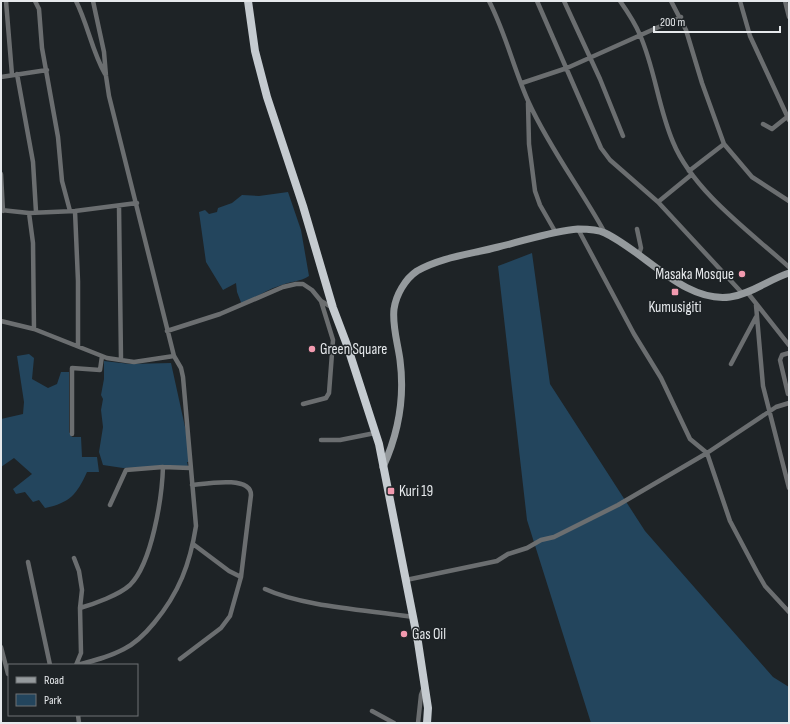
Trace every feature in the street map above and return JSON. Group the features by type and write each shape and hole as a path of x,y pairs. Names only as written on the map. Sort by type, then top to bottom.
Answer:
{"highway":[{"path":"248,1 255,51 267,97 303,206 333,308 347,345 375,433 413,617 425,684 428,708 427,723"}],"main road":[{"path":"383,467 391,449 401,411 402,380 394,318 396,298 402,286 416,272 430,265 462,255 556,233 578,229 592,229 605,233 639,254 682,286 699,294 720,297 745,293 774,278 789,273"}],"street":[{"path":"6,1 14,74 33,162 36,212"},
{"path":"35,1 39,8 42,48 58,137 62,181 72,211 78,281 78,346"},
{"path":"76,1 89,31 96,59 106,76"},
{"path":"80,664 101,659 124,650 136,642 145,633 167,607 182,580 193,544 195,515 190,468 185,387 181,368 174,356 167,331 106,76 104,52 93,1"},
{"path":"490,1 528,100 545,135 605,233"},
{"path":"537,1 601,148 610,160 658,202 692,236 756,305 789,345"},
{"path":"564,1 623,136"},
{"path":"620,1 640,34 671,137 690,173 789,267"},
{"path":"672,1 681,18 724,144 752,177 789,200"},
{"path":"740,1 750,36 788,118 772,129 763,124"},
{"path":"785,1 789,17"},
{"path":"522,83 567,68 640,34 681,18"},
{"path":"1,77 47,70"},
{"path":"528,100 530,144 535,191 540,205 556,233"},
{"path":"658,202 724,144"},
{"path":"1,174 2,210 29,213 72,211 137,203"},
{"path":"119,206 121,360"},
{"path":"29,213 33,243 34,329"},
{"path":"578,229 634,334 661,378 690,439 707,453 730,521 765,586 789,612"},
{"path":"637,229 641,244 639,254"},
{"path":"167,331 220,314 290,284 303,284 312,290 321,301 333,308"},
{"path":"303,404 326,398 329,392 333,340 321,301"},
{"path":"756,305 762,380 789,488"},
{"path":"731,364 756,317"},
{"path":"1,321 34,329 102,356 121,360 134,362 174,356"},
{"path":"788,394 780,360 782,355 789,353"},
{"path":"72,434 72,368 100,370 102,356"},
{"path":"406,580 496,562 508,554 527,548 540,540 554,537 618,505 707,453 769,412 789,403"},
{"path":"321,440 340,440 375,433"},
{"path":"80,608 111,596 126,588 134,579 149,548 156,525 163,468"},
{"path":"110,505 126,470 190,468"},
{"path":"180,659 227,622 230,616 241,577 249,520 250,490 237,482 192,485"},
{"path":"193,544 229,571 241,577"},
{"path":"74,558 82,585 80,608 81,653 76,664"},
{"path":"28,562 50,664"},
{"path":"265,589 275,594 326,604 413,617"},
{"path":"1,647 8,674 1,676"},
{"path":"418,723 421,695 425,684"},
{"path":"372,711 394,723"}],"green space":[{"path":"288,192 301,230 309,276 269,290 242,305 237,292 236,283 223,290 206,262 199,212 205,210 209,214 217,212 218,208 232,203 242,195 259,196"},
{"path":"532,253 550,384 645,531 773,677 789,687 789,723 591,723 527,520 498,266"},
{"path":"29,354 34,358 32,379 48,388 57,384 61,372 69,372 69,432 72,437 81,437 82,457 97,457 99,472 87,472 80,486 72,496 61,503 45,508 39,500 33,502 25,492 16,494 13,489 32,474 14,458 1,467 1,419 23,414 24,402 17,356"},
{"path":"104,361 130,364 171,363 187,436 188,466 123,468 103,465 99,452 103,427 101,410 103,399 101,395 104,379"}],"place":[{"name":"Masaka Mosque","path":"742,274"},
{"name":"Kumusigiti","path":"675,292"},
{"name":"Green Square","path":"312,349"},
{"name":"Kuri 19","path":"391,491"},
{"name":"Gas Oil","path":"404,634"}]}
